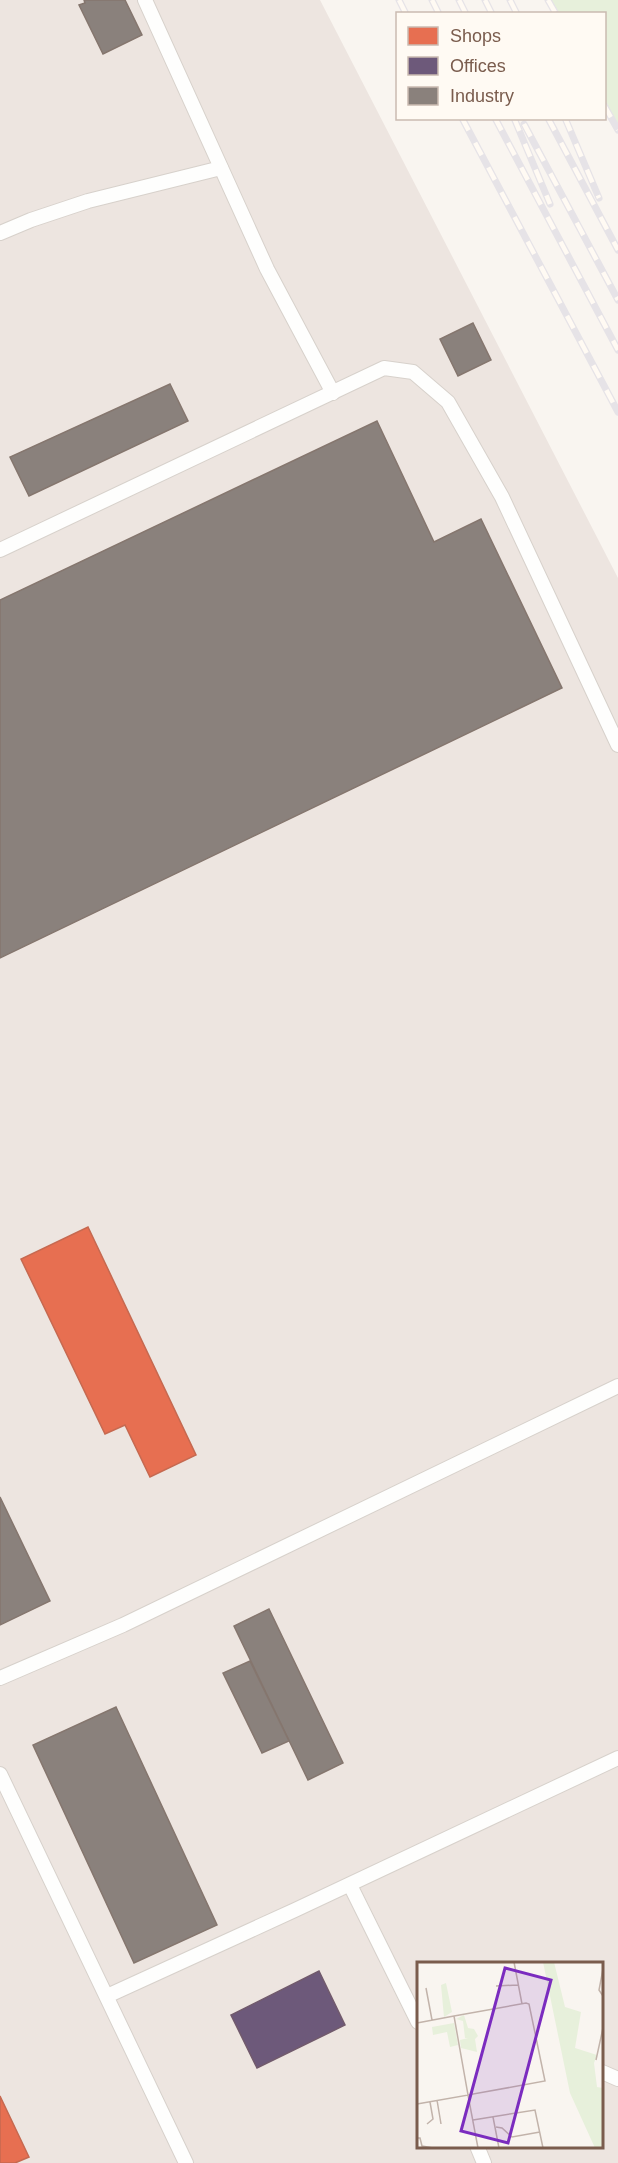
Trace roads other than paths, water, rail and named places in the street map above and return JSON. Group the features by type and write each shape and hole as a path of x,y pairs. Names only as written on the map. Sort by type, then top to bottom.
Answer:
{"lane":[{"path":"145,0 267,268 333,393"},
{"path":"0,233 88,201 221,168"},
{"path":"0,550 384,368 414,372 448,402 502,497 618,745"},
{"path":"0,1678 123,1625 618,1386"},
{"path":"107,1996 350,1885 618,1758"},
{"path":"0,1774 186,2163"},
{"path":"350,1885 417,2015"},
{"path":"603,2072 618,2079"},
{"path":"478,2148 484,2163"}],"railway":[{"path":"399,0 405,12"},
{"path":"432,0 438,12"},
{"path":"459,0 465,12"},
{"path":"485,0 491,12"},
{"path":"510,0 516,12"},
{"path":"548,0 555,12"},
{"path":"606,109 618,130"},
{"path":"463,120 618,412"},
{"path":"496,120 618,350"},
{"path":"515,120 550,204"},
{"path":"549,120 618,250"},
{"path":"566,120 599,198"},
{"path":"524,124 618,300"}]}
